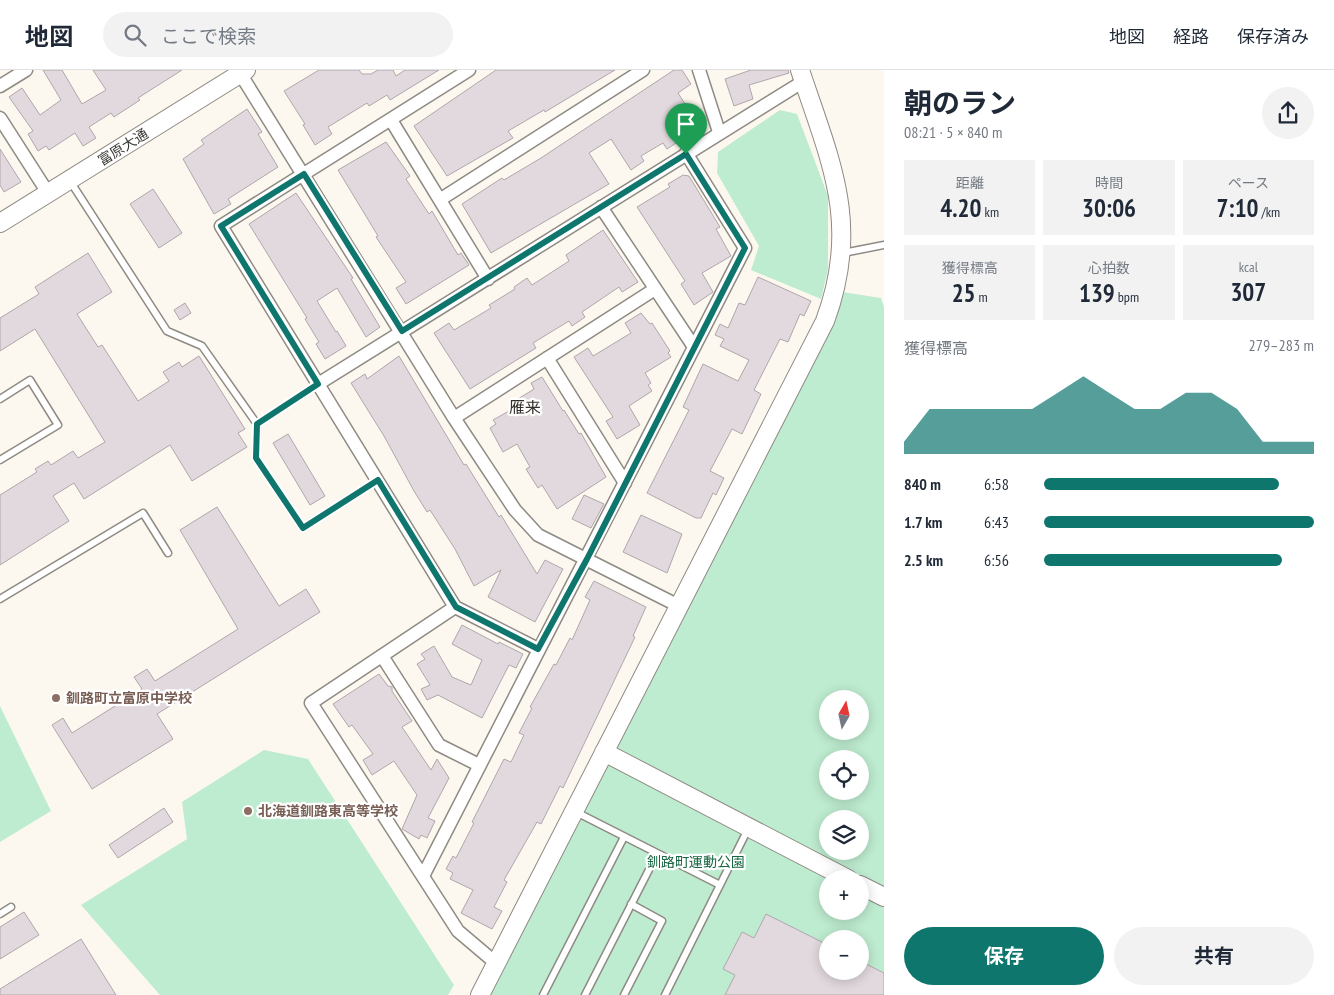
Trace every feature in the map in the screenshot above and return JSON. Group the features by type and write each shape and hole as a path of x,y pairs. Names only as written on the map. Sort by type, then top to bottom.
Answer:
{"street":[{"path":"0,86 26,70"},
{"path":"470,70 455,74 391,120 221,226 456,607 538,649"},
{"path":"441,199 643,70"},
{"path":"699,70 719,132"},
{"path":"242,71 454,418 515,510 538,534 679,606"},
{"name":"富原大通","path":"0,223 242,71"},
{"path":"318,384 686,154 802,76 838,186 842,223 842,253 836,291 825,321 480,995"},
{"path":"0,118 48,193"},
{"path":"391,120 488,278"},
{"path":"423,876 745,248 686,154"},
{"path":"602,207 694,348"},
{"path":"454,418 655,289"},
{"path":"547,358 625,483"},
{"path":"456,607 311,703 458,931 497,964"},
{"path":"382,656 439,745 479,765"},
{"path":"604,752 831,870"},
{"path":"869,890 884,897"}],"lane":[{"path":"69,180 167,331 202,346 257,424 256,458 303,528 378,480"},
{"path":"842,253 884,245"},
{"path":"0,399 30,380 58,424 0,460"},
{"path":"257,424 318,384"},
{"path":"0,599 143,513 168,553"},
{"path":"573,811 720,885"},
{"path":"665,995 749,828"},
{"path":"543,995 624,837"},
{"path":"585,995 657,854"},
{"path":"624,995 662,921 631,904"},
{"path":"0,914 11,907"}],"green space":[{"path":"780,110 797,114 828,196 828,269 821,299 751,270 759,246 717,173 718,152"},
{"name":"釧路町運動公園","path":"836,291 881,298 884,307 884,995 480,995"},
{"path":"0,706 51,811 0,842"},
{"name":"北海道釧路東高等学校","path":"264,750 308,759 454,985 448,995 160,995 81,905 187,839 182,802"}],"building":[{"path":"43,70 62,70 82,104 106,90 93,70 182,70 138,98 140,100 114,117 111,113 89,127 96,138 83,146 75,133 49,150 46,146 38,151 28,134 33,131 9,97 22,88 40,115 61,100"},
{"path":"319,70 359,70 362,74 371,74 378,70 393,70 396,76 405,70 439,70 390,100 387,95 369,106 367,103 328,127 332,134 315,145 303,125 305,124 284,91"},
{"path":"496,70 615,70 545,112 544,110 508,131 513,138 447,176 414,126"},
{"path":"674,70 682,70 691,84 678,93 691,113 696,109 706,123 667,149 663,143 641,156 644,161 631,170 611,139 589,153 609,184 491,253 462,204 502,178 504,180 541,158"},
{"path":"751,70 788,70 789,73 749,85 753,99 734,106 725,79"},
{"path":"247,109 262,132 258,134 278,167 228,199 231,204 214,214 183,159 204,144 201,140"},
{"path":"386,142 410,176 406,179 429,214 432,211 458,255 461,253 469,265 406,304 396,288 406,282 376,237 378,236 338,170"},
{"path":"0,149 21,182 4,192 0,185"},
{"path":"683,175 689,176 720,227 716,229 731,256 702,273 713,292 694,305 681,284 685,281 637,207 670,187 668,184"},
{"path":"153,189 182,233 159,248 130,204"},
{"path":"296,193 353,278 351,279 380,327 366,337 337,288 317,301 346,346 325,359 316,344 319,342 305,319 307,318 249,224"},
{"path":"603,230 638,282 622,292 619,287 582,312 585,317 572,326 569,321 533,343 536,348 470,389 434,333 449,323 454,330 491,308 489,305 515,289 514,287 527,278 532,285 569,261 566,255"},
{"path":"88,253 112,292 77,314 98,347 102,345 138,401 169,381 163,372 179,362 182,367 199,356 245,429 238,433 247,447 192,481 170,445 84,499 74,483 53,496 69,521 0,565 0,495 37,472 35,469 48,461 51,465 73,451 78,458 105,442 35,329 0,351 0,318 39,294 35,287"},
{"path":"758,277 811,301 804,316 800,314 788,342 780,339 754,390 761,394 742,434 732,429 710,471 724,478 716,495 713,493 701,518 696,518 647,493 689,410 683,407 703,364 738,381 749,360 720,346 724,339 715,335 720,324 728,328 739,303 745,305"},
{"path":"185,303 191,313 180,320 174,310"},
{"path":"641,313 650,324 652,323 670,351 668,353 671,357 645,373 651,383 648,385 652,391 629,406 640,425 617,439 606,421 613,417 574,357 588,348 593,356 631,333 625,323"},
{"path":"399,356 464,465 466,464 499,517 501,515 537,574 545,560 563,569 535,622 488,597 501,570 474,586 455,549 430,510 427,512 384,436 351,383 365,374 367,379"},
{"path":"542,377 579,434 581,433 606,477 557,509 542,485 538,488 526,469 530,467 517,444 503,452 490,428 496,424 493,420 516,407 513,402 534,389 531,383"},
{"path":"288,434 325,496 310,505 273,443"},
{"path":"584,495 604,504 591,528 572,519"},
{"path":"217,507 279,606 306,589 320,612 157,714 173,739 92,789 52,725 63,718 72,733 142,689 134,677 147,669 155,681 238,629 180,530"},
{"path":"641,515 682,534 667,573 623,552"},
{"path":"594,581 646,607 633,636 635,637 563,788 560,786 541,824 537,822 504,880 507,882 494,907 502,911 492,929 461,913 473,890 450,879 453,873 446,869 453,856 456,858 504,759 511,762 524,735 519,733 532,708 530,707 570,638 572,640 590,600 585,597"},
{"path":"462,625 498,644 499,642 523,654 516,668 509,665 482,718 438,695 427,700 421,689 430,685 417,664 425,659 421,654 434,646 452,677 471,685 482,660 452,644"},
{"path":"379,674 388,686 392,687 392,691 412,721 402,727 431,770 437,759 449,778 428,818 435,821 427,838 421,835 419,839 402,829 417,795 394,761 372,775 363,760 373,754 352,725 349,727 333,704"},
{"path":"164,808 173,822 118,858 109,845"},
{"path":"24,912 39,935 0,959 0,927"},
{"path":"766,914 819,940 819,980 869,980 869,966 884,973 884,995 725,995 735,975 723,969 742,932 754,938"},
{"path":"81,939 116,995 0,995 0,989"}],"place":[{"name":"釧路町立富原中学校","path":"56,698"},
{"name":"北海道釧路東高等学校","path":"248,811"}],"district":[{"name":"雁来","path":"525,407"}],"route":[{"path":"686,154 745,248 587,559 538,649 456,607 378,480 303,528 256,458 257,424 318,384 221,226 304,174 402,331 686,154"}]}
